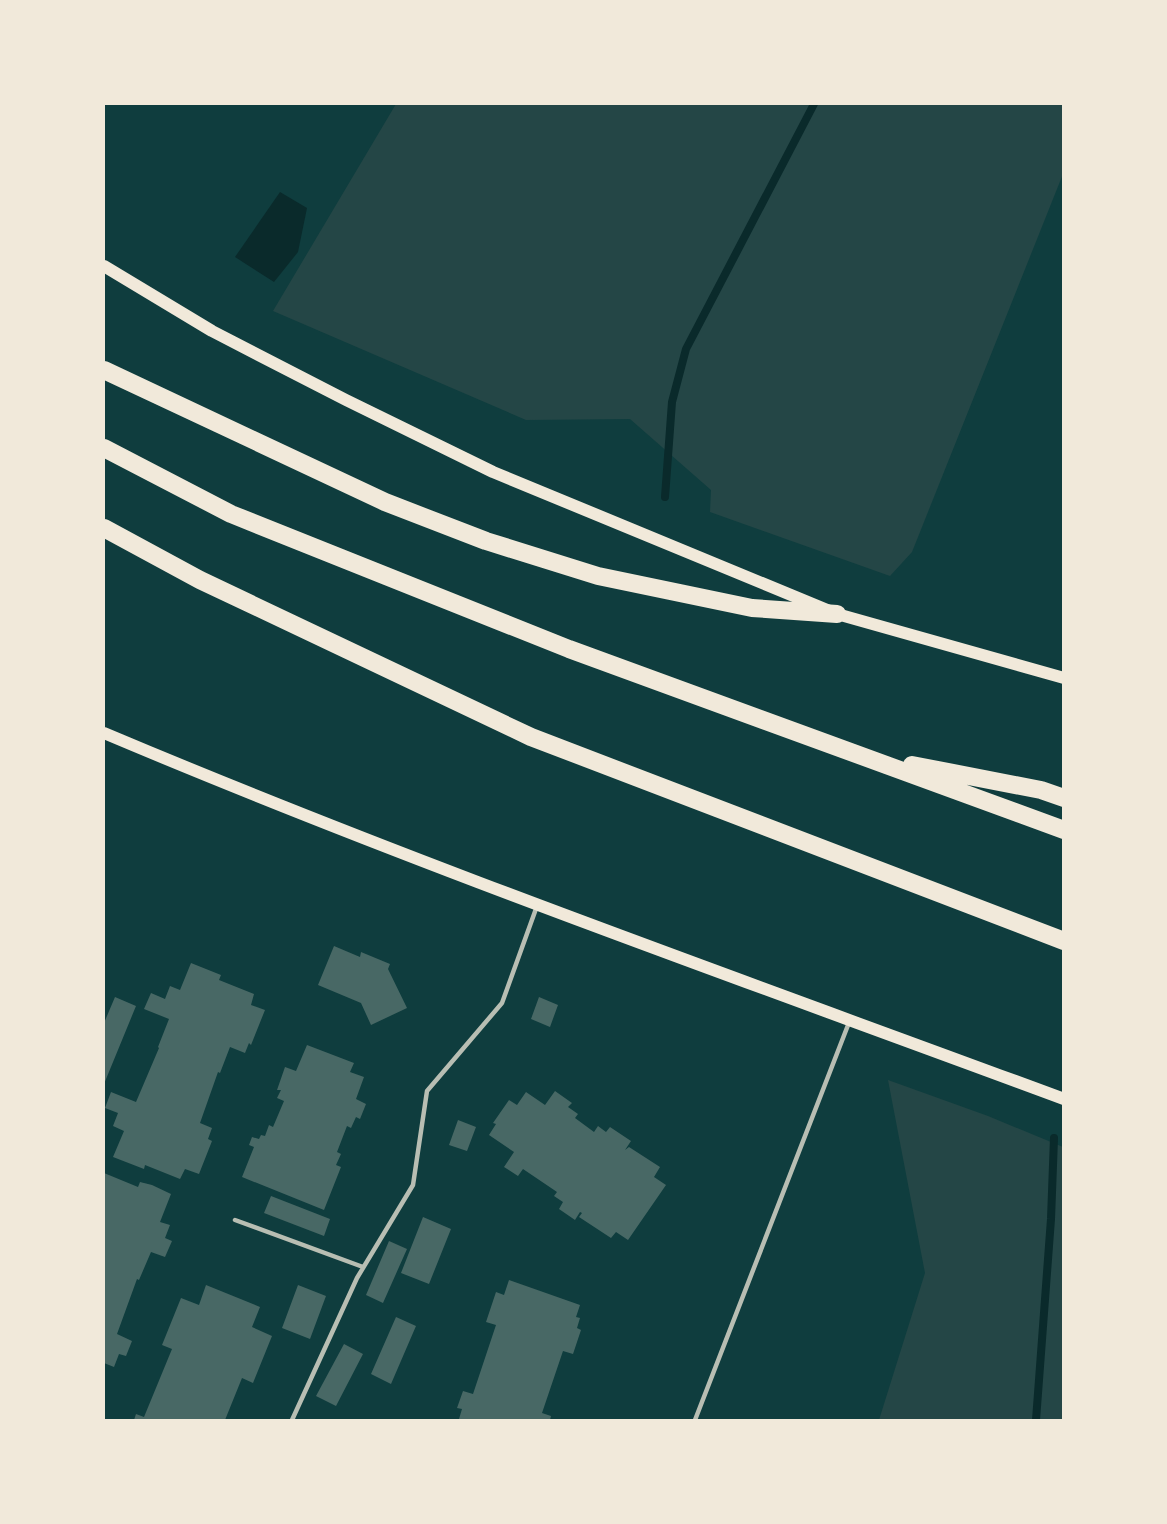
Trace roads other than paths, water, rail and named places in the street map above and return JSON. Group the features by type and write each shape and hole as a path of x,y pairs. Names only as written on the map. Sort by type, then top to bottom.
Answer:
{"highway":[{"path":"104,370 385,502 486,541 598,576 752,608 837,614"},
{"path":"104,448 231,514 569,649 1064,830"},
{"path":"104,528 200,580 531,737 1064,942"},
{"path":"857,754 1041,790 1064,798"}],"main road":[{"path":"104,266 222,336 493,472 837,614 1064,678"},
{"path":"104,733 226,785 538,904 1064,1099"}],"lane":[{"path":"292,1420 363,1267 413,1185 427,1091 502,1004 538,904"},
{"path":"695,1420 850,1020"},
{"path":"235,1220 363,1267"}],"waterway":[{"path":"665,497 672,402 686,349 814,104"},
{"path":"1036,1420 1051,1219 1054,1138"}]}
